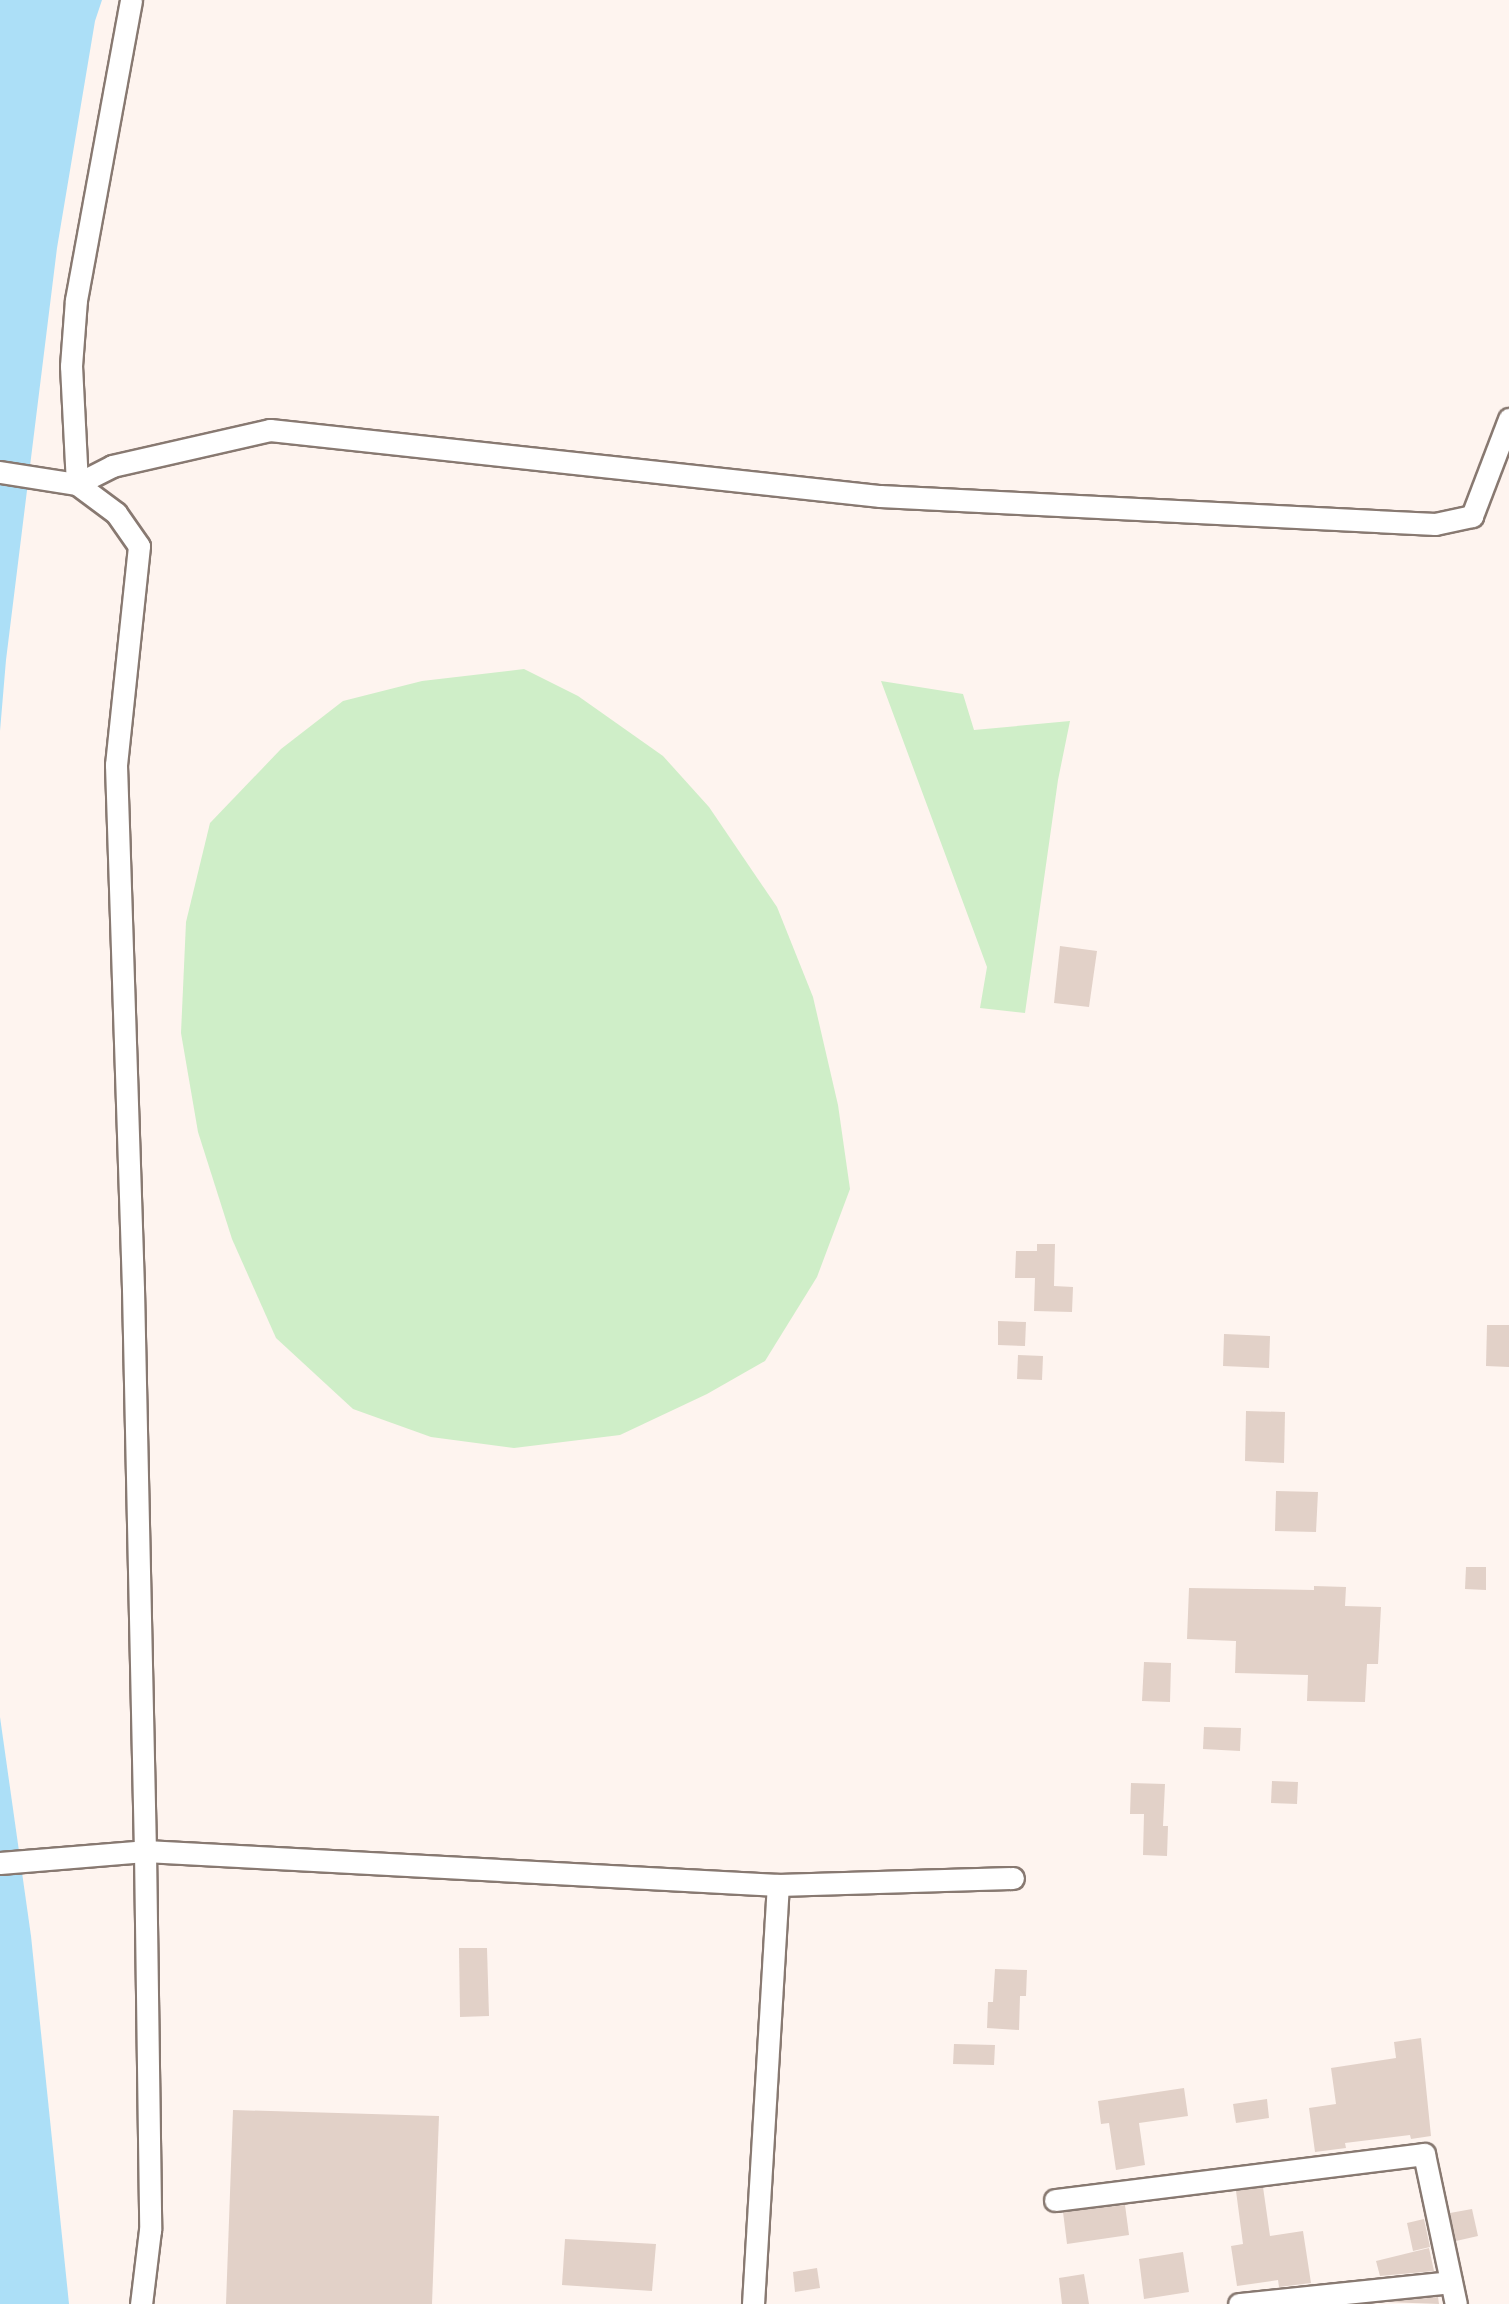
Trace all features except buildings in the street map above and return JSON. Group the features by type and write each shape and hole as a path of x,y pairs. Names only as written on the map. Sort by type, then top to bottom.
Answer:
{"street":[{"path":"67,483 76,300 131,0"},
{"path":"67,483 112,466 270,430 880,496 1435,523 1472,516 1509,419"},
{"path":"0,472 67,483 116,513 139,546 116,765 133,1289 145,1851 150,2230 141,2304"},
{"path":"0,1863 145,1851 778,1885 1013,1878"},
{"path":"753,2304 778,1885"},
{"path":"1055,2200 1424,2154 1456,2304"},
{"path":"1239,2304 1451,2282"}],"green space":[{"path":"524,669 578,696 663,756 709,807 777,907 813,997 838,1105 850,1189 817,1277 765,1361 707,1394 620,1435 514,1448 431,1437 353,1409 276,1338 232,1239 198,1132 181,1033 186,922 210,823 281,749 343,701 422,681"},
{"path":"881,681 963,694 974,730 1070,721 1058,780 1025,1013 980,1008 987,967"}],"water":[{"path":"0,0 102,0 95,21 57,248 6,660 0,731"},
{"path":"0,1717 31,1936 69,2304 0,2304"}]}
